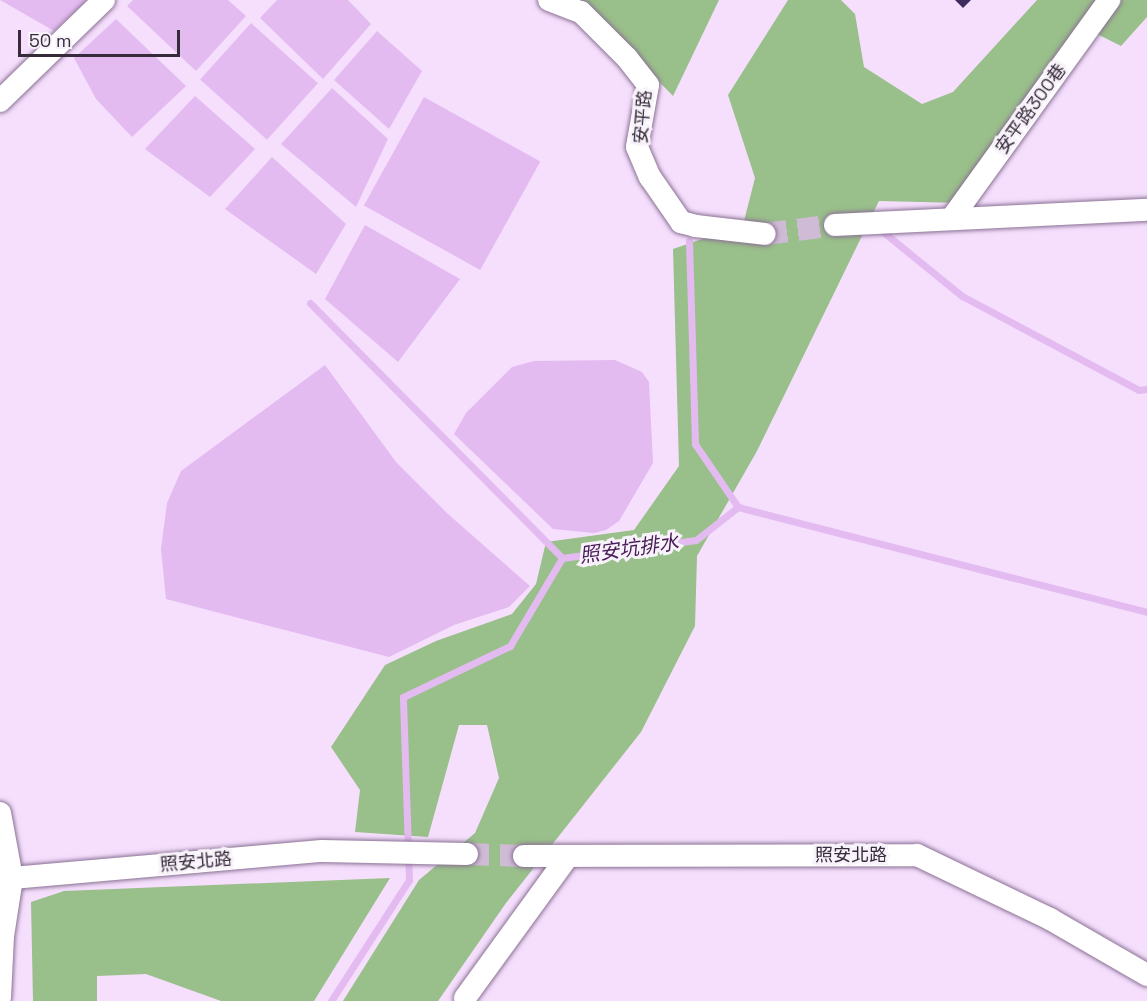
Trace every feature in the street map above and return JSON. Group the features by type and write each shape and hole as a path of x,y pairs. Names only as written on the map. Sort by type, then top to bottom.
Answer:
{"street":[{"path":"0,101 104,0"},
{"name":"安平路","path":"549,0 581,12 627,57 648,85 637,147 650,177 681,222 696,226 765,234"},
{"name":"安平路300巷","path":"952,218 1109,0"},
{"path":"836,225 1147,210"},
{"path":"0,813 6,881 0,997"},
{"name":"照安北路","path":"6,881 322,851 468,854"},
{"name":"照安北路","path":"524,856 917,855 1050,919 1147,975"},
{"path":"465,998 568,856"}],"green space":[{"path":"579,0 719,0 673,96"},
{"path":"788,0 841,0 855,14 864,67 922,104 953,92 1037,0 1147,0 1147,17 1121,46 1091,31 962,203 879,201 757,451 697,556 695,626 641,732 506,903 438,1001 343,1001 419,880 475,833 499,778 487,725 459,725 428,837 355,832 360,790 331,747 385,665 436,641 512,614 536,584 546,542 634,530 679,466 673,249 743,225 755,178 728,95"},
{"path":"390,878 314,1001 221,1001 146,974 97,976 97,1001 33,1001 31,902 64,891"}],"shaded area":[{"path":"0,0 87,0 54,31"},
{"path":"133,0 228,0 246,16 196,71 127,6"},
{"path":"277,0 348,0 371,24 323,79 260,18"},
{"path":"116,19 186,86 132,137 96,99 74,58"},
{"path":"251,23 318,83 267,140 200,79"},
{"path":"377,31 422,71 389,129 334,80"},
{"path":"332,88 388,139 356,207 281,144"},
{"path":"195,96 255,149 210,197 145,149"},
{"path":"424,97 540,161 480,270 364,205"},
{"path":"272,157 346,224 316,274 225,209"},
{"path":"365,225 460,279 398,362 325,299"},
{"path":"615,360 642,372 649,382 653,463 619,521 606,530 594,533 553,529 454,434 466,413 512,367 534,361"},
{"path":"325,365 396,462 448,514 530,586 509,607 454,625 389,657 166,599 161,549 167,503 181,471"}],"building":[{"path":"955,0 971,0 963,8"}],"waterway":[{"path":"882,231 962,296 1139,390 1147,389"},
{"path":"689,241 695,444 738,507"},
{"path":"310,303 562,558"},
{"name":"照安坑排水","path":"331,1001 409,880 403,697 510,646 562,558 696,540 738,507 1147,612"}],"tunnel":[{"path":"765,234 835,225"},
{"path":"467,854 524,856"}]}
